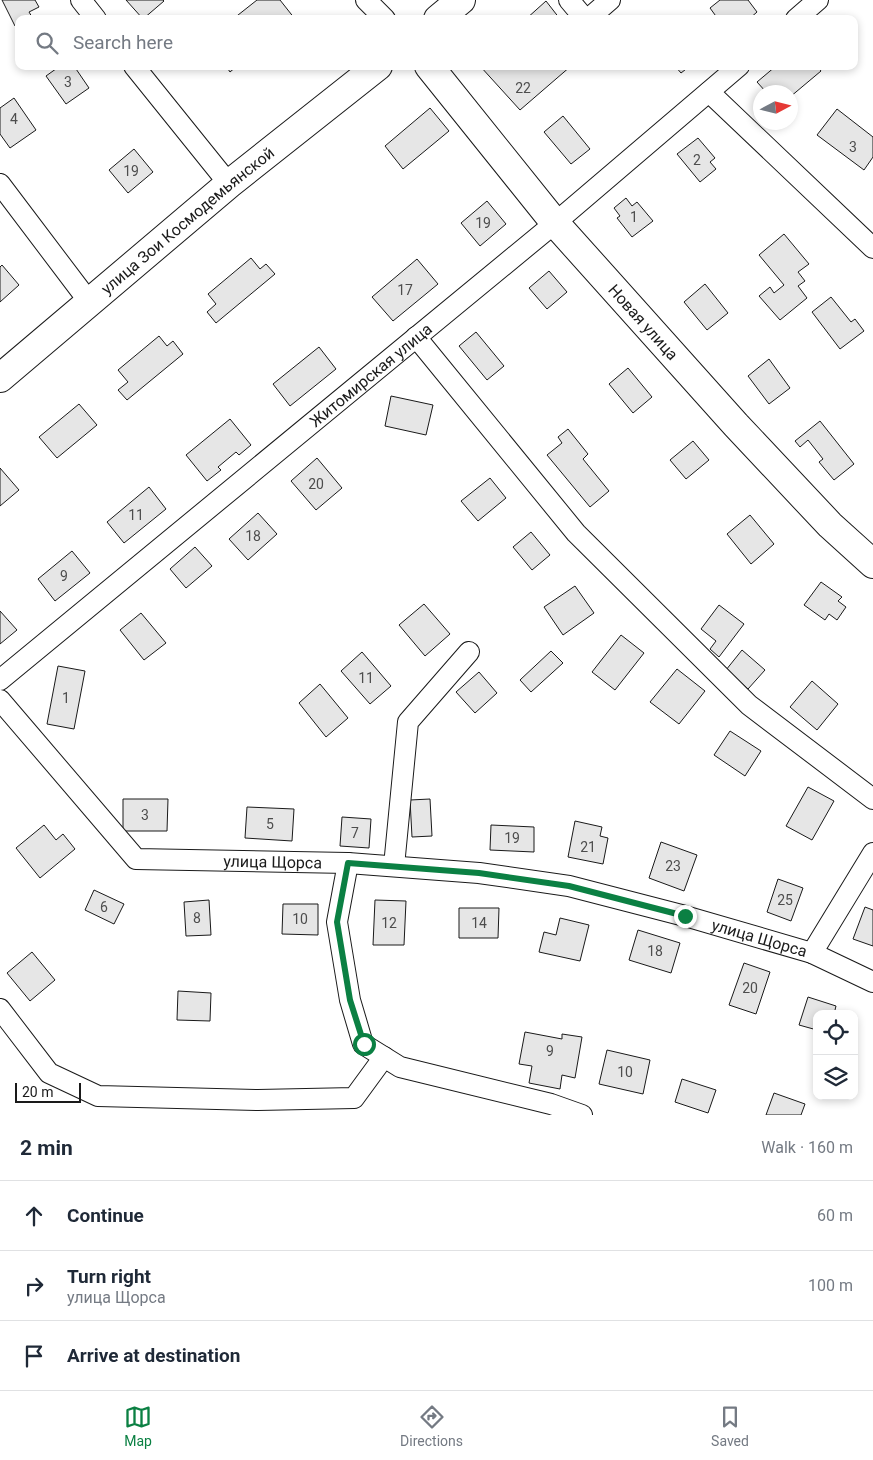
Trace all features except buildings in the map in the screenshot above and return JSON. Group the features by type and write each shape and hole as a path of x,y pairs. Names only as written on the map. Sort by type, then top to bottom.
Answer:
{"main road":[{"path":"443,15 461,0"},
{"name":"улица Зои Космодемьянской","path":"0,378 229,184 373,70"},
{"name":"Новая улица","path":"432,70 555,223 770,461 830,525 873,564"}],"street":[{"path":"81,0 93,15"},
{"path":"366,0 381,15"},
{"path":"569,0 582,15"},
{"path":"591,15 610,0"},
{"path":"801,15 818,0"},
{"path":"137,70 229,184"},
{"name":"Житомирская улица","path":"0,680 555,223 734,70"},
{"path":"709,92 873,248"},
{"path":"0,184 90,302"},
{"path":"416,337 576,533 749,705 873,799"},
{"path":"394,866 408,722 469,652"},
{"name":"улица Щорса","path":"0,700 136,859 348,863 479,873 569,886 685,916 812,953 873,982"},
{"path":"812,953 873,853"},
{"path":"348,863 337,922 350,1000 364,1044 400,1067 551,1104 582,1115"},
{"path":"0,1009 49,1073 98,1096 258,1100 354,1098 384,1057"}],"route":[{"path":"364,1044 350,1000 337,922 348,863 479,873 569,886 685,916"}]}
